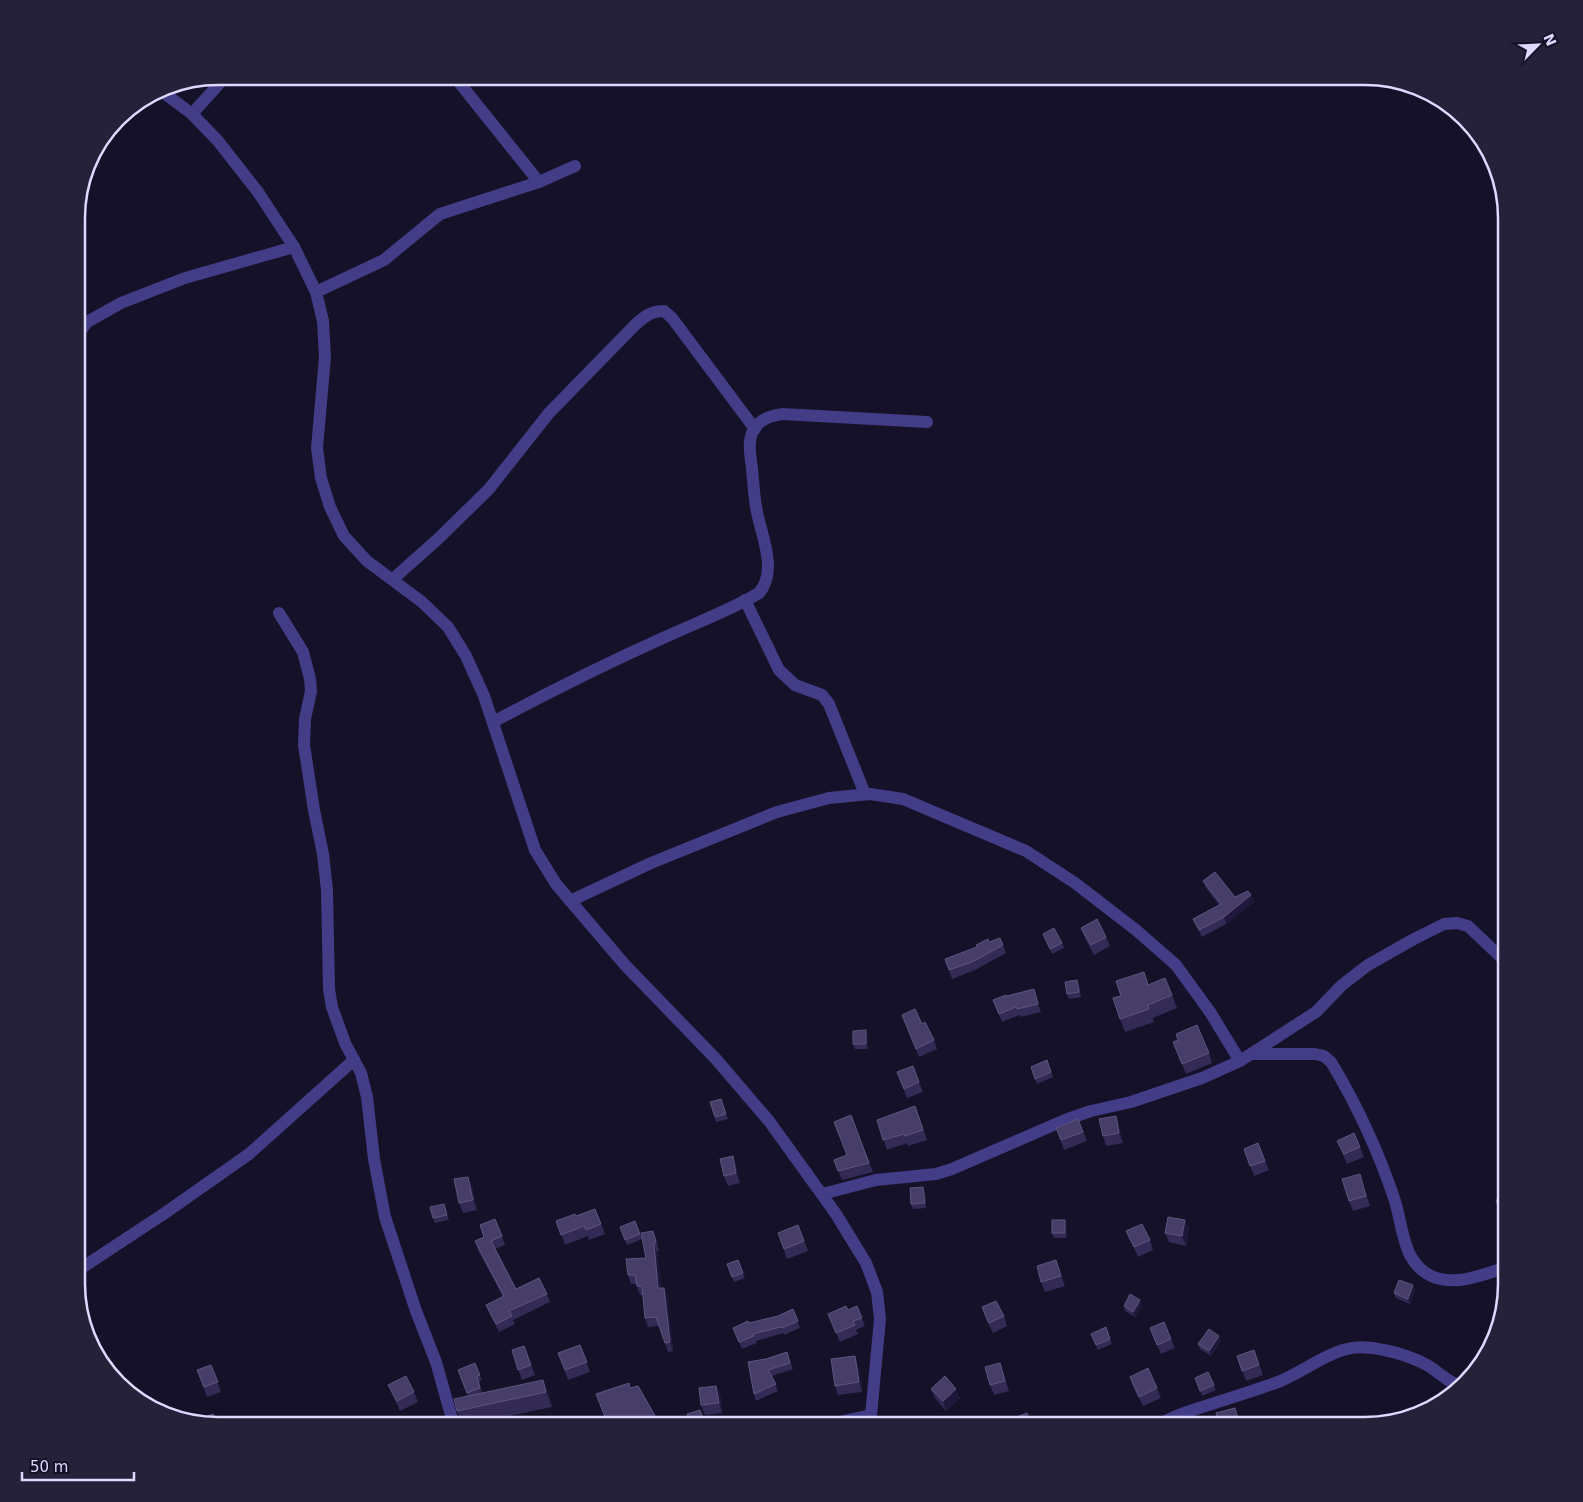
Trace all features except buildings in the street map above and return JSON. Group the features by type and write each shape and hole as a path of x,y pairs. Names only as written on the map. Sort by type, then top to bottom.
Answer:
{"street":[{"path":"192,114 218,85"},
{"path":"461,85 539,182"},
{"path":"167,95 192,114 218,141 258,192 294,247 316,292 323,321 325,357 317,448 320,478 330,507 344,536 366,561 422,602 448,627 466,656 484,696 535,850 556,884 625,965 715,1058 768,1121 822,1194 866,1263 878,1292 880,1319 870,1417"},
{"path":"316,292 384,260 440,214 539,182 575,166"},
{"path":"85,325 121,303 185,278 294,247"},
{"path":"393,579 439,538 489,488 549,413 635,325 645,316 655,311 664,311 672,318 755,429"},
{"path":"493,722 551,691 745,600 765,586 768,566 756,507 749,445 757,425 767,417 782,414 927,422"},
{"path":"745,600 779,670 795,685 822,695 829,704 865,794"},
{"path":"279,613 302,652 310,679 311,691 304,745 323,854 329,989 332,1007 345,1043 360,1073 367,1097 374,1158 385,1217 416,1311 436,1362 451,1417"},
{"path":"570,901 652,863 777,812 829,798 865,794 903,799 1026,851 1074,883 1136,930 1176,965 1210,1012 1240,1061"},
{"path":"822,1194 876,1180 936,1174 952,1169 1065,1120 1091,1111 1130,1102 1202,1078 1252,1054 1316,1012 1342,985 1368,965 1444,924 1457,923 1468,926 1498,954"},
{"path":"1252,1054 1315,1054 1324,1056 1331,1062 1358,1113 1382,1167 1395,1202 1408,1251 1416,1265 1427,1274 1444,1280 1478,1276 1498,1269"},
{"path":"85,1265 249,1154 354,1060"},
{"path":"1177,1417 1190,1411 1247,1394 1281,1380 1342,1350 1360,1346 1385,1350 1415,1359 1429,1366 1453,1384"}]}
